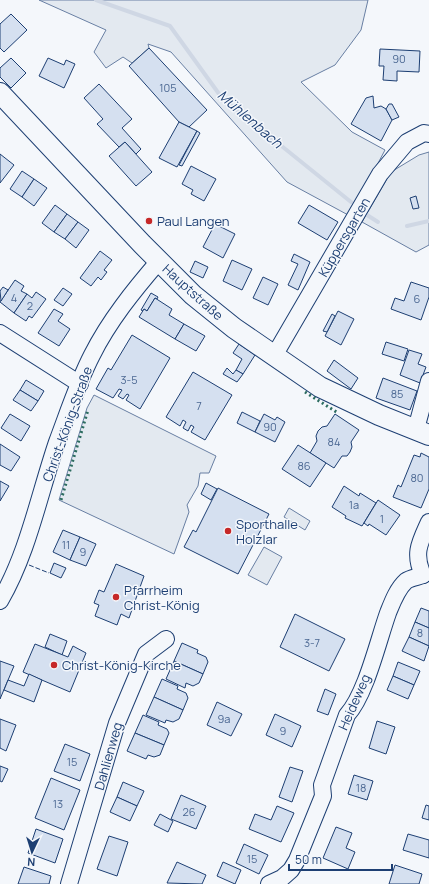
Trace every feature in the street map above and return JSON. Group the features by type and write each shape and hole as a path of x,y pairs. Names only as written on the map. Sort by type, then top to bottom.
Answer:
{"main road":[{"name":"Hauptstraße","path":"0,93 159,261 193,294 234,328 320,387 379,415 422,432"}],"street":[{"name":"Küppersgarten","path":"274,356 380,174 407,142 424,133 429,134"},
{"name":"Christ-König-Straße","path":"0,601 12,579 38,504 57,442 92,354 119,312 159,261"},
{"path":"0,333 80,384"},
{"path":"422,432 429,381"},
{"name":"Heideweg","path":"268,884 282,878 291,870 297,860 323,796 322,785 347,715 354,706 374,658 376,647 394,598 406,581 426,576 419,565 418,548 429,522"},
{"name":"Dahlienweg","path":"69,884 117,723 146,654 166,639"}],"shaded area":[{"path":"39,0 368,0 361,30 335,65 301,82 352,132 385,150 350,216 287,182 171,52 148,44 149,48 132,63 123,57 106,68 94,52 106,30"},
{"path":"429,152 429,245 416,252 362,222 391,172 419,155"},
{"path":"94,395 216,456 209,473 200,473 198,486 187,505 189,512 174,554 59,500 87,408"},
{"path":"289,508 310,521 305,530 284,517"},
{"path":"264,547 282,557 267,585 248,575"}],"building":[{"path":"11,14 27,30 4,52 0,48 0,24"},
{"path":"149,48 207,110 189,127 179,122 129,66"},
{"path":"380,49 420,51 419,72 397,71 397,81 383,80 384,66 379,66"},
{"path":"11,58 26,73 11,88 0,77 0,68"},
{"path":"48,58 64,65 66,60 75,64 64,88 39,76"},
{"path":"99,84 132,119 122,128 141,149 136,154 125,142 119,147 97,124 103,119 84,98"},
{"path":"373,96 374,108 381,106 386,109 392,120 381,141 351,124 366,98"},
{"path":"389,104 392,104 399,117 392,120 386,109"},
{"path":"179,122 197,131 177,167 159,158"},
{"path":"197,131 200,133 182,166 179,165"},
{"path":"125,142 152,172 136,186 109,156"},
{"path":"0,154 14,165 0,183"},
{"path":"191,166 216,179 204,201 191,194 193,190 182,184"},
{"path":"22,171 34,179 22,197 10,189"},
{"path":"34,179 47,188 34,206 22,197"},
{"path":"416,196 419,208 413,209 410,198"},
{"path":"55,205 67,214 54,232 42,223"},
{"path":"309,205 338,222 327,240 298,223"},
{"path":"67,214 78,222 65,239 54,232"},
{"path":"78,222 89,230 76,248 65,239"},
{"path":"215,224 235,234 223,258 203,247"},
{"path":"100,251 112,260 104,270 107,272 101,280 98,277 91,286 80,278"},
{"path":"294,254 310,262 298,290 288,285 298,264 291,261"},
{"path":"232,260 252,269 242,290 223,281"},
{"path":"195,261 208,267 203,278 190,272"},
{"path":"263,277 278,284 268,305 253,298"},
{"path":"15,280 24,286 21,291 27,294 14,313 0,302"},
{"path":"411,282 429,288 429,297 421,320 391,309 395,298 404,301"},
{"path":"3,287 8,290 1,301 0,291"},
{"path":"63,288 72,294 63,306 54,300"},
{"path":"36,292 46,299 32,318 29,316 26,321 14,313 27,294 32,298"},
{"path":"151,293 158,297 157,299 155,298 147,311 144,309 143,311 141,310"},
{"path":"155,298 172,309 169,315 184,324 175,339 139,317 144,309 147,311"},
{"path":"54,309 63,314 58,321 70,329 59,346 38,333"},
{"path":"338,311 354,319 341,345 325,336"},
{"path":"332,314 335,316 327,332 323,331"},
{"path":"184,324 205,336 196,351 175,339"},
{"path":"132,335 170,358 140,409 126,400 129,395 127,394 123,399 118,396 122,390 119,389 113,398 96,389 108,368 111,370"},
{"path":"386,342 408,349 404,361 382,354"},
{"path":"239,344 255,355 243,374 236,370 242,359 233,353"},
{"path":"409,350 422,354 418,364 426,367 420,383 400,375"},
{"path":"334,360 358,378 351,389 327,371"},
{"path":"227,368 233,374 236,370 243,374 237,382 223,374"},
{"path":"193,372 232,395 205,440 191,432 194,427 191,425 188,431 183,428 186,422 183,420 180,426 166,417"},
{"path":"383,378 417,391 410,410 376,398"},
{"path":"26,380 44,391 38,401 20,390"},
{"path":"20,390 38,401 31,411 13,400"},
{"path":"242,412 260,421 255,432 237,423"},
{"path":"10,414 30,426 21,441 1,428"},
{"path":"264,414 275,420 277,417 285,422 275,442 255,432"},
{"path":"335,414 359,430 351,442 352,447 350,452 347,456 342,456 334,468 310,453 317,441 316,436 318,431 322,427 327,426"},
{"path":"0,444 20,457 11,471 0,465"},
{"path":"298,445 326,463 310,487 282,469"},
{"path":"421,453 429,457 429,489 421,508 393,497 398,485 401,487 414,455 420,457"},
{"path":"0,481 9,486 0,501"},
{"path":"206,483 217,489 211,500 201,494"},
{"path":"344,486 359,496 360,493 376,503 362,526 345,518 346,516 332,507"},
{"name":"Sporthalle Holzlar","path":"218,488 269,514 238,574 184,547 193,530 196,532"},
{"path":"378,500 400,515 386,535 369,524 368,526 364,523"},
{"path":"63,530 80,537 70,560 53,552"},
{"path":"80,537 96,544 86,566 70,560"},
{"path":"54,563 66,568 61,578 50,573"},
{"name":"Pfarrheim Christ-König","path":"116,564 144,576 129,618 121,614 117,625 95,616 99,605 94,603 99,590 104,592"},
{"path":"421,608 429,611 429,628 415,622"},
{"path":"295,614 345,639 329,671 280,647"},
{"path":"415,622 429,628 429,646 409,637"},
{"path":"50,634 67,641 62,655 45,647"},
{"path":"409,637 429,646 424,661 402,651"},
{"path":"182,643 198,650 197,653 206,657 208,662 203,674 174,661"},
{"name":"Christ-König-Kirche","path":"35,644 68,657 73,646 86,653 70,692 23,672"},
{"path":"0,661 14,666 0,699"},
{"path":"174,661 203,674 199,683 193,686 186,683 185,688 166,679"},
{"path":"398,662 420,671 414,685 393,676"},
{"path":"29,674 42,680 34,702 4,690 8,680 24,686"},
{"path":"393,676 414,685 408,699 387,690"},
{"path":"162,679 178,686 177,689 186,693 188,698 183,710 154,697"},
{"path":"325,689 336,694 328,715 317,711"},
{"path":"154,697 183,710 179,719 173,722 166,720 165,723 146,715"},
{"path":"217,702 242,714 231,736 207,725"},
{"path":"275,714 301,726 292,747 266,735"},
{"path":"143,715 159,722 158,725 167,729 169,733 164,745 135,733"},
{"path":"0,719 16,725 6,751 0,748"},
{"path":"377,721 395,727 386,754 369,748"},
{"path":"135,733 164,745 160,755 154,757 148,755 146,759 127,751"},
{"path":"65,744 90,754 80,781 54,771"},
{"path":"0,766 8,769 2,782 0,781"},
{"path":"290,767 303,771 292,802 279,797"},
{"path":"354,775 373,781 367,800 348,794"},
{"path":"51,778 80,790 64,830 35,818"},
{"path":"123,782 144,791 137,806 117,797"},
{"path":"181,795 206,806 196,829 171,819"},
{"path":"117,797 137,806 130,821 110,812"},
{"path":"426,805 429,806 429,820 422,818"},
{"path":"277,806 294,813 281,842 249,829 255,814 271,820"},
{"path":"160,814 173,821 168,832 154,825"},
{"path":"336,827 352,833 346,848 355,852 348,869 323,858"},
{"path":"36,829 63,839 55,863 28,853"},
{"path":"408,834 429,840 429,858 403,850"},
{"path":"109,836 128,842 117,876 97,869"},
{"path":"244,844 268,855 259,874 236,863"},
{"path":"177,862 206,875 202,884 167,883"},
{"path":"223,862 241,870 235,884 217,876"},
{"path":"395,865 422,874 419,884 389,884"},
{"path":"24,867 51,876 49,884 18,884"}],"waterway":[{"name":"Mühlenbach","path":"96,0 170,26 222,98 351,202"},
{"name":"Mühlenbach","path":"367,215 378,222"},
{"name":"Mühlenbach","path":"407,226 429,221"}],"hedge":[{"path":"305,392 338,413"},
{"path":"61,500 88,410"}],"fence":[{"path":"29,565 49,573"}],"place":[{"name":"Paul Langen","path":"149,221"},
{"name":"Sporthalle Holzlar","path":"228,531"},
{"name":"Pfarrheim Christ-König","path":"116,597"},
{"name":"Christ-König-Kirche","path":"54,665"}]}
